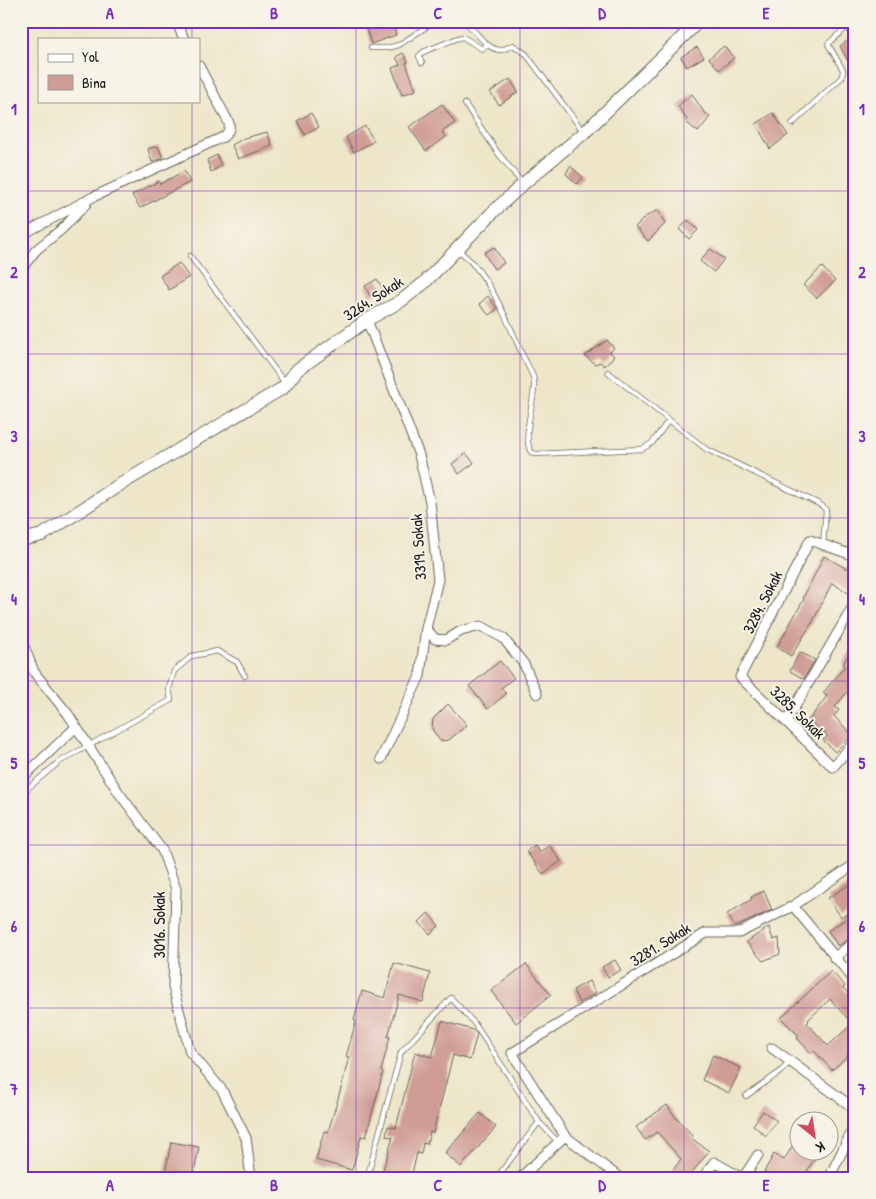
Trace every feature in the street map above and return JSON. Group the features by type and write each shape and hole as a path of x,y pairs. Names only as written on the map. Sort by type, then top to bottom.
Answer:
{"street":[{"path":"176,21 184,38"},
{"name":"3264. Sokak","path":"21,535 26,539 42,535 116,487 271,395 286,384 297,370 367,320 401,301 424,283 523,184 584,133 699,21"},
{"path":"852,23 855,34"},
{"path":"21,235 93,197 223,138 230,128 229,123 200,68"},
{"path":"21,269 36,250 62,229 93,197"},
{"name":"3319. Sokak","path":"367,320 419,455 430,502 438,580 426,628 420,676 381,759"},
{"name":"3284. Sokak","path":"740,677 810,540 822,544"},
{"path":"822,544 855,556"},
{"path":"786,722 855,603"},
{"path":"426,628 435,639 446,640 462,631 481,626 503,638 524,664 537,694"},
{"name":"3016. Sokak","path":"21,639 34,672 76,727 119,793 162,850 176,889 174,987 190,1052 222,1090 246,1138 251,1178"},
{"name":"3285. Sokak","path":"740,677 833,767 855,741"},
{"path":"21,779 76,727"},
{"name":"3281. Sokak","path":"561,1139 512,1052 706,934 739,933 792,906 855,864"},
{"path":"792,906 855,981"},
{"path":"834,958 855,941"},
{"path":"772,1048 855,1109"},
{"path":"829,1178 855,1125"},
{"path":"520,1178 561,1139 620,1178"},
{"path":"702,1178 714,1162 742,1178 758,1155"}],"lane":[{"path":"371,48 387,48 399,45 434,21"},
{"path":"462,21 469,25 487,44 501,50 513,45 526,54 584,133"},
{"path":"792,124 842,77 843,70 828,44 852,23"},
{"path":"422,63 419,56 423,52 458,38 463,38 482,49 487,44"},
{"path":"465,104 498,153 523,184"},
{"path":"457,249 466,256 503,310 534,380 529,427 529,447 532,452 536,454 642,449 652,442 669,420"},
{"path":"190,256 286,384"},
{"path":"608,372 706,449 821,505 826,510 822,544"},
{"path":"21,794 59,762 171,700 169,689 174,671 192,656 217,651 237,662 245,676"},
{"path":"367,1178 400,1052 451,998 474,1023 538,1122 561,1139"},
{"path":"746,1096 780,1072 790,1062"},
{"path":"495,1178 538,1122"}],"building":[{"path":"364,21 383,21 384,24 391,21 396,35 371,44"},
{"path":"847,41 855,55 855,74 840,46"},
{"path":"724,46 734,58 719,70 709,58"},
{"path":"697,47 704,57 687,67 681,57"},
{"path":"403,53 408,62 406,63 416,90 402,95 392,68 400,65 396,57"},
{"path":"510,79 518,92 499,105 490,92"},
{"path":"692,94 703,111 710,117 698,132 686,122 687,120 678,106"},
{"path":"442,104 455,123 442,132 446,137 426,151 409,127"},
{"path":"311,113 319,127 305,135 297,121"},
{"path":"773,113 788,135 770,149 756,124"},
{"path":"365,126 374,141 354,152 346,137"},
{"path":"267,132 272,146 238,159 232,145 244,138"},
{"path":"158,146 163,158 152,162 148,149"},
{"path":"217,155 221,166 211,172 207,160"},
{"path":"570,166 583,177 577,184 566,174"},
{"path":"184,171 190,182 140,208 132,195 159,181 160,184"},
{"path":"658,210 665,224 648,241 635,227 645,217"},
{"path":"688,220 698,230 689,239 679,229"},
{"path":"494,247 504,263 494,269 484,253"},
{"path":"710,249 724,259 714,272 700,261"},
{"path":"179,263 189,277 169,290 160,276"},
{"path":"822,267 835,281 817,298 803,285"},
{"path":"377,279 383,289 370,296 365,286"},
{"path":"488,296 497,309 489,315 479,304"},
{"path":"607,340 614,348 610,352 614,356 605,366 600,362 595,364 585,356"},
{"path":"466,453 474,463 459,474 452,464"},
{"path":"824,556 847,569 849,566 855,569 855,597 832,583 812,623 791,656 777,647 804,599"},
{"path":"855,644 855,682 835,707 839,710 834,716 852,735 835,752 823,740 828,736 808,721 827,696 823,693 845,666 843,664"},
{"path":"800,652 815,660 804,679 790,671"},
{"path":"500,661 514,678 501,688 506,694 488,709 469,686"},
{"path":"448,704 467,725 449,740 440,741 432,729 433,719"},
{"path":"535,845 540,852 549,845 561,861 543,874 526,851"},
{"path":"855,881 855,909 841,917 828,898"},
{"path":"764,891 772,910 735,927 727,914 752,899 751,897"},
{"path":"428,913 439,926 430,934 419,922"},
{"path":"850,916 855,924 855,935 838,946 828,931"},
{"path":"769,927 773,940 779,938 780,954 763,961 746,942"},
{"path":"615,960 621,970 608,977 602,967"},
{"path":"394,963 430,973 423,1002 399,995 388,1037 390,1037 381,1071 383,1072 366,1137 361,1136 352,1170 316,1160 324,1131 328,1132 340,1092 349,1057 346,1057 356,1021 354,1020 362,991 385,998"},
{"path":"526,964 551,995 516,1023 491,991"},
{"path":"831,971 845,986 843,988 855,1000 855,1015 849,1020 830,999 807,1023 828,1046 855,1021 855,1049 832,1070 814,1051 811,1053 797,1038 799,1036 781,1018"},
{"path":"589,981 596,993 579,1003 573,990"},
{"path":"442,1021 473,1030 477,1034 470,1060 453,1055 433,1133 430,1132 427,1144 423,1143 421,1154 417,1153 411,1178 385,1178 386,1173 383,1170 393,1137 386,1136 388,1126 396,1128 415,1052 432,1057"},
{"path":"713,1055 741,1068 729,1093 702,1080"},
{"path":"667,1105 693,1136 691,1138 709,1151 688,1178 678,1178 671,1173 681,1159 657,1132 645,1140 636,1127"},
{"path":"763,1111 777,1121 766,1136 753,1125"},
{"path":"480,1113 496,1127 461,1167 445,1153"},
{"path":"171,1142 199,1147 193,1178 164,1178"},
{"path":"788,1153 788,1162 813,1162 807,1171 818,1178 773,1178 764,1172 774,1154 784,1160"}]}
